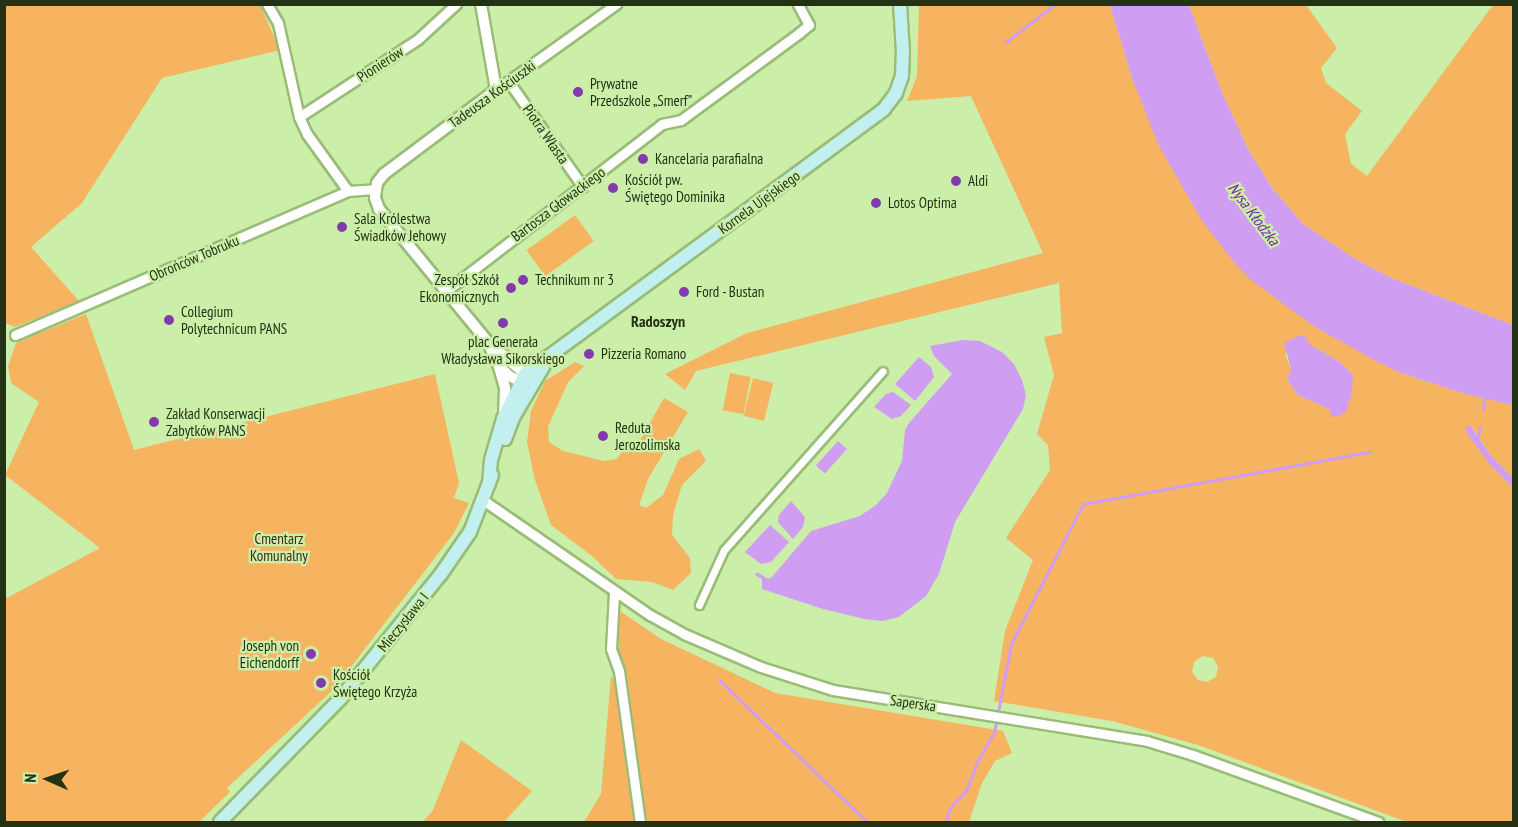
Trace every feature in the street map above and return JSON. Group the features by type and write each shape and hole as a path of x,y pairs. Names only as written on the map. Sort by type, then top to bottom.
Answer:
{"main road":[{"name":"Kornela Ujejskiego","path":"526,381 546,361 884,109 896,93 902,76 900,4"},
{"name":"Mieczysława I","path":"489,483 491,460 503,419 526,381"},
{"name":"Mieczysława I","path":"220,822 358,678 452,560 470,532 526,381"}],"street":[{"path":"267,4 278,23 299,117 307,134 348,191"},
{"name":"Pionierów","path":"299,117 418,39 456,4"},
{"path":"481,4 496,90"},
{"name":"Tadeusza Kościuszki","path":"375,189 384,174 616,4"},
{"name":"Bartosza Głowackiego","path":"446,291 662,124 681,120 809,25 798,4"},
{"name":"Piotra Własta","path":"509,82 583,187"},
{"path":"375,189 379,209 487,341 526,381"},
{"name":"Obrońców Tobruku","path":"15,335 348,191 375,189"},
{"path":"487,341 499,366 505,388 503,419"},
{"path":"499,366 526,381"},
{"path":"699,605 724,550 883,371"},
{"name":"Saperska","path":"483,500 614,593 684,634 791,678 833,690 1147,741 1193,755 1378,822"},
{"path":"614,593 611,649 619,671 640,822"}],"green space":[{"path":"5,5 260,5 280,50 162,78 82,203 31,247 79,301 15,327 5,323"},
{"path":"919,5 1110,5 1133,81 1298,314 1315,327 1401,373 1465,394 1513,405 1513,478 1492,457 1471,425 1492,467 1513,488 1513,822 1407,822 1198,745 1112,721 994,701 1005,631 1033,560 1006,538 1050,470 1048,445 1037,434 1054,375 1044,337 1062,333 1059,283 696,371 685,390 665,374 747,333 1043,253 971,96 907,101 917,76","holes":["1309,344 1340,362 1353,375 1329,409 1298,395 1287,379 1291,369 1285,354","1203,656 1213,658 1218,667 1216,677 1207,682 1198,680 1192,672 1194,662"]},
{"path":"1189,5 1306,5 1337,48 1321,68 1326,83 1362,111 1345,134 1351,164 1367,176 1493,5 1513,5 1513,325 1391,278 1355,259 1303,224 1272,188 1248,149 1221,90"},
{"path":"575,215 594,241 545,276 526,250"},
{"name":"Cmentarz Komunalny","path":"86,314 134,450 435,374 459,483 454,498 469,503 454,533 334,689 227,788 230,792 199,822 5,822 5,599 100,548 5,475 39,402 11,383 8,366 16,343"},
{"path":"575,362 584,366 568,382 548,427 549,442 563,451 604,461 617,459 629,440 638,444 664,398 688,412 648,479 639,505 646,508 663,495 679,459 699,449 706,461 682,485 673,515 672,535 690,558 691,573 673,590 652,582 616,579 592,556 551,525 535,480 527,442 531,411 545,381"},
{"path":"730,373 751,377 743,414 723,410"},
{"path":"753,378 773,383 764,421 744,416"},
{"path":"620,611 661,639 775,693 1003,731 1012,753 995,761 982,783 969,822 584,822 601,794 611,676 616,682 631,778 636,757 618,652"},
{"path":"461,740 532,791 504,822 423,822 433,810"}],"water":[{"name":"Nysa Kłodzka","path":"1110,5 1189,5 1221,90 1248,149 1272,188 1303,224 1355,259 1391,278 1513,325 1513,405 1465,394 1401,373 1315,327 1251,280 1233,261 1201,219 1159,146 1133,81"},
{"path":"1298,336 1305,336 1309,344 1340,362 1353,375 1352,393 1346,412 1332,417 1329,409 1298,395 1287,379 1291,369 1284,343"},
{"path":"963,340 980,341 1002,352 1014,364 1026,395 1023,409 955,522 939,574 926,596 899,617 882,621 823,609 762,589 762,579 755,575 757,572 768,579 772,577 811,531 860,516 876,505 887,493 902,461 905,430 952,374 934,356 930,346"},
{"path":"919,357 931,367 934,377 915,401 895,384"},
{"path":"893,392 911,405 901,416 892,419 874,407 886,394"},
{"path":"1470,425 1492,457 1513,478 1513,488 1492,467 1468,435 1465,427"},
{"path":"838,441 847,449 825,474 816,466"},
{"path":"791,501 805,517 803,527 793,539 778,522 779,515"},
{"path":"770,525 789,542 771,562 761,564 745,552"}],"waterway":[{"path":"1006,42 1055,4"},
{"path":"1483,409 1485,396"},
{"path":"1477,440 1480,427"},
{"path":"945,822 950,808 967,789 977,762 994,733 1011,644 1083,504 1370,452"},
{"path":"719,680 867,822"}],"place":[{"name":"Prywatne Przedszkole „Smerf”","path":"578,92"},
{"name":"Kancelaria parafialna","path":"643,159"},
{"name":"Aldi","path":"956,181"},
{"name":"Kościół pw. Świętego Dominika","path":"613,188"},
{"name":"Lotos Optima","path":"876,203"},
{"name":"Sala Królestwa Świadków Jehowy","path":"342,227"},
{"name":"Technikum nr 3","path":"523,280"},
{"name":"Zespół Szkół Ekonomicznych","path":"511,288"},
{"name":"Ford - Bustan","path":"684,292"},
{"name":"Collegium Polytechnicum PANS","path":"169,320"},
{"name":"plac Generała Władysława Sikorskiego","path":"503,323"},
{"name":"Pizzeria Romano","path":"589,354"},
{"name":"Zakład Konserwacji Zabytków PANS","path":"154,422"},
{"name":"Reduta Jerozolimska","path":"603,436"},
{"name":"Joseph von Eichendorff","path":"311,654"},
{"name":"Kościół Świętego Krzyża","path":"321,683"}],"district":[{"name":"Radoszyn","path":"658,321"}]}
